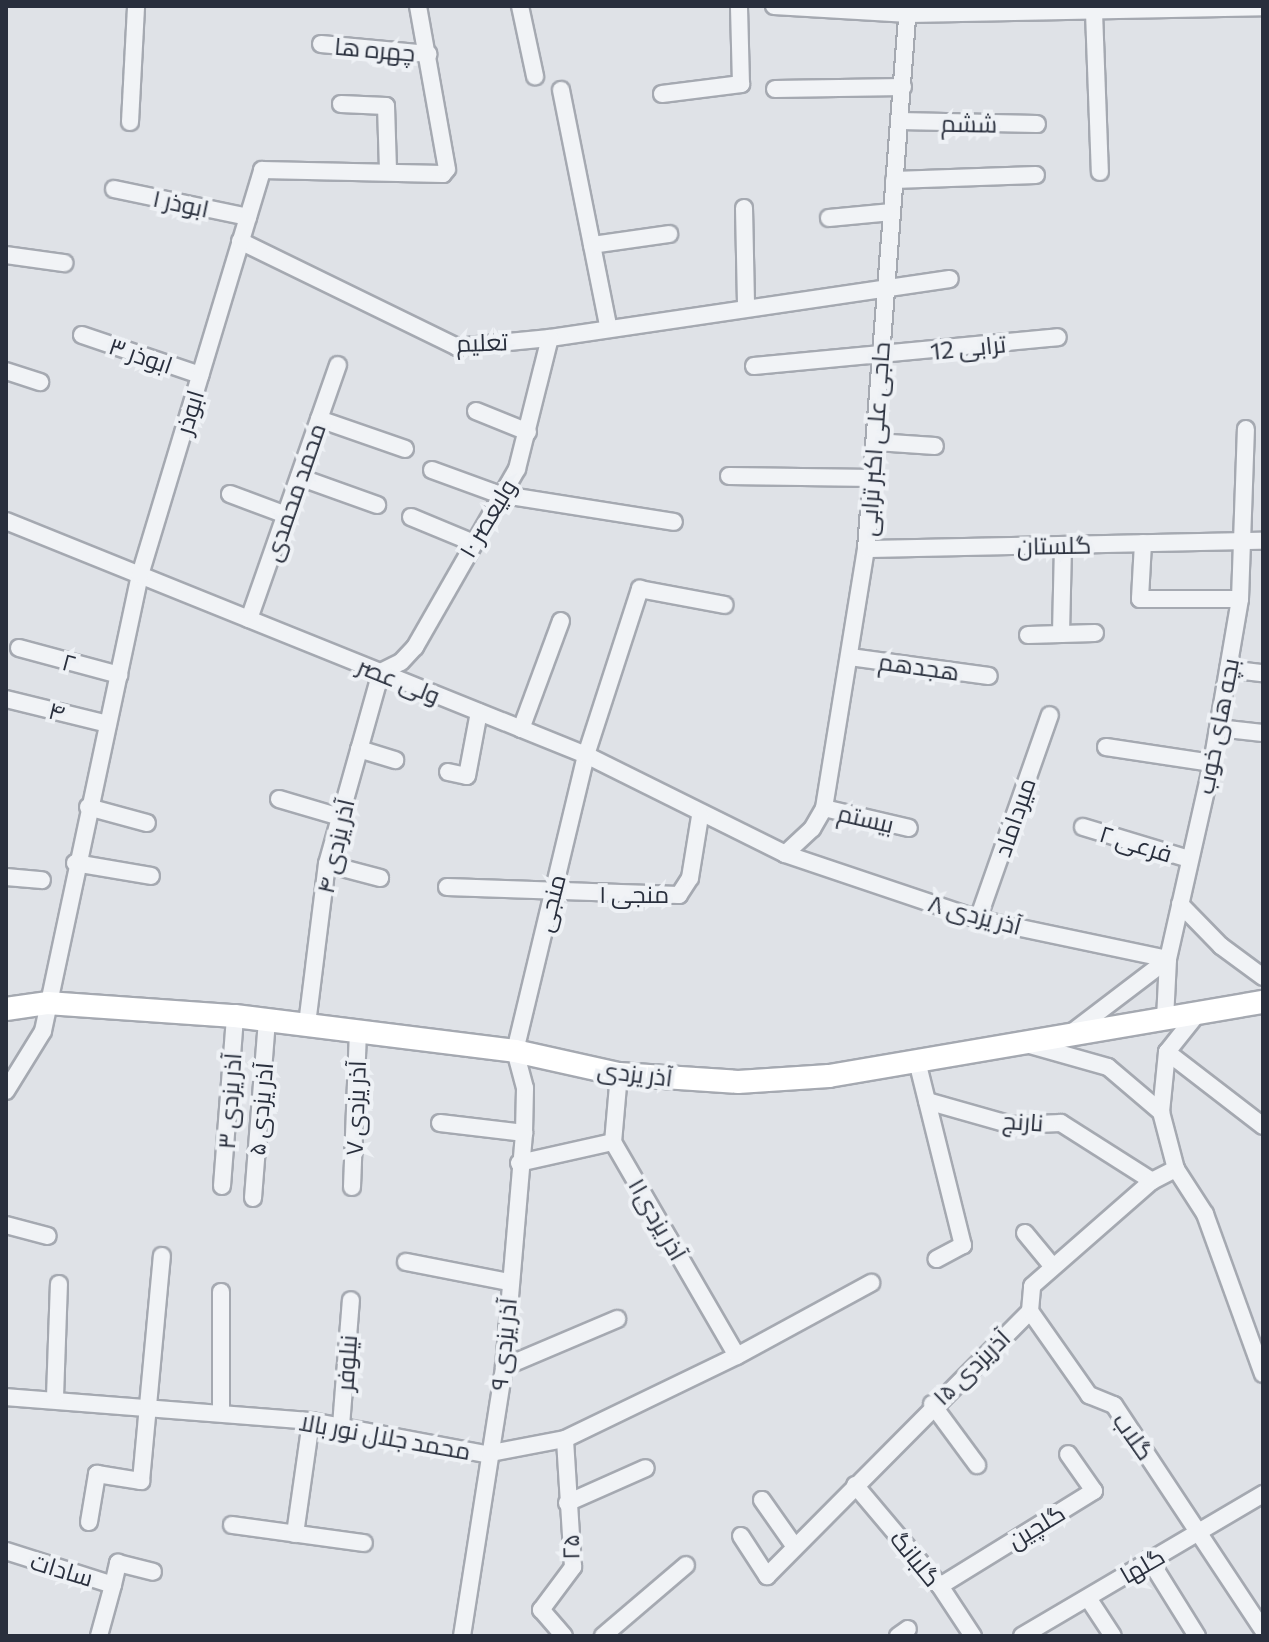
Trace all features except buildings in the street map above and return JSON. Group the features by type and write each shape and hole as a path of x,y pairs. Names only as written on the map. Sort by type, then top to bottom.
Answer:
{"street":[{"path":"130,122 136,6"},
{"name":"ابوذر","path":"6,1091 43,1031 75,863 140,575 262,170 388,171 437,177 447,169 429,54 418,6"},
{"path":"520,6 535,76"},
{"path":"662,94 741,84 739,6"},
{"path":"774,6 1094,12 1263,7"},
{"name":"حاجی علی اکبر ترابی","path":"785,854 812,829 824,808 866,549 909,10"},
{"path":"1094,12 1100,172"},
{"name":"چهره ها","path":"321,44 429,54"},
{"path":"775,89 903,87"},
{"path":"561,90 608,326"},
{"path":"341,104 386,106 388,171"},
{"name":"ششم","path":"900,121 1037,124"},
{"path":"894,180 1036,175"},
{"name":"ابوذر ۱","path":"114,189 248,217"},
{"path":"744,208 746,306"},
{"path":"829,218 892,212"},
{"path":"592,245 669,234"},
{"name":"تعلیم","path":"240,241 445,344 550,338 608,326 889,284 950,279"},
{"path":"6,255 64,263"},
{"name":"ابوذر ۳","path":"82,335 200,375"},
{"name":"ترابی 12","path":"754,366 1058,337"},
{"name":"۱۰ ولیعصر","path":"381,672 401,662 415,647 498,494 517,469 550,338"},
{"name":"محمد محمدی","path":"249,619 338,365"},
{"path":"6,371 40,382"},
{"path":"476,411 528,432"},
{"path":"319,419 405,449"},
{"name":"بچه های خوب","path":"1165,1019 1168,959 1212,763 1240,599 1246,429"},
{"path":"876,442 935,446"},
{"path":"432,470 498,494 674,522"},
{"path":"729,476 874,478"},
{"path":"299,477 377,505"},
{"path":"230,494 286,515"},
{"path":"411,517 471,542"},
{"name":"ولی عصر","path":"6,521 586,755 700,816 785,854"},
{"name":"گلستان","path":"866,549 1263,541"},
{"path":"1143,543 1140,599 1240,599"},
{"path":"1061,634 1063,545"},
{"name":"منجی","path":"515,1051 586,755 640,589 725,605"},
{"path":"521,729 561,621"},
{"path":"1028,635 1095,633"},
{"name":"۲","path":"19,648 119,675"},
{"name":"هجدهم","path":"850,657 989,676"},
{"path":"1228,669 1263,673"},
{"name":"۴ آذر یزدی","path":"307,1024 327,864 381,672"},
{"name":"۴","path":"6,699 108,724"},
{"path":"448,772 467,776 479,712"},
{"name":"میرداماد","path":"978,919 1050,715"},
{"path":"1218,728 1263,733"},
{"path":"1106,747 1212,763"},
{"path":"359,749 395,760"},
{"path":"279,799 340,817"},
{"path":"88,807 147,823"},
{"name":"بیستم","path":"824,808 909,828"},
{"name":"منجی ۱","path":"553,892 679,895 690,878 700,816"},
{"name":"فرعی ۲","path":"1083,827 1189,859"},
{"name":"۸ آذر یزدی","path":"785,854 978,919 1168,959"},
{"path":"75,863 151,876"},
{"path":"327,864 380,878"},
{"path":"6,877 42,880"},
{"path":"447,887 553,892"},
{"path":"1180,904 1221,946 1263,977"},
{"path":"1070,1033 1168,959"},
{"name":"آذر یزدی","path":"12,1005 47,1003 235,1016 515,1051 619,1074 738,1082 829,1076 1263,1002"},
{"path":"1198,1013 1167,1052 1161,1112 1176,1169 1205,1214 1263,1374"},
{"name":"آذر یزدی ۳","path":"222,1186 235,1016"},
{"name":"آذر یزدی ۵","path":"253,1198 267,1020"},
{"name":"آذر یزدی ۷","path":"352,1187 358,1030"},
{"path":"1020,1043 1108,1067 1161,1112"},
{"name":"آذر یزدی ۹","path":"462,1636 486,1454 504,1367 519,1163 524,1133 525,1088 515,1051"},
{"path":"1167,1052 1261,1121"},
{"path":"917,1061 963,1245 937,1259"},
{"path":"519,1163 613,1142 619,1074"},
{"name":"نارنج","path":"927,1101 1012,1125 1061,1123 1152,1181"},
{"path":"440,1123 524,1133"},
{"name":"آذر یزدی۱۱","path":"613,1142 737,1356"},
{"name":"۱۵ آذریزدی","path":"741,1536 767,1576 932,1404 1030,1311 1032,1286 1152,1181 1176,1169"},
{"path":"6,1225 48,1236"},
{"path":"1025,1233 1053,1267"},
{"path":"89,1522 97,1474 141,1481 162,1256"},
{"path":"406,1262 509,1282"},
{"name":"محمد جلال نور بالا","path":"6,1397 55,1397 311,1421 486,1454 565,1439 737,1356 871,1283"},
{"path":"55,1397 59,1284"},
{"path":"221,1292 221,1412"},
{"name":"نیلوفر","path":"341,1426 351,1300"},
{"name":"گلاب","path":"1030,1311 1089,1395 1114,1405 1263,1630"},
{"path":"504,1367 617,1319"},
{"path":"932,1404 977,1465"},
{"path":"295,1534 311,1421"},
{"name":"۲۵","path":"564,1636 541,1610 573,1567 565,1439"},
{"name":"گلچین","path":"940,1586 1094,1491 1068,1454"},
{"path":"567,1503 646,1468"},
{"name":"گلبانگ","path":"855,1485 940,1586 973,1636"},
{"name":"گلها","path":"1030,1634 1149,1559 1201,1533 1263,1494"},
{"path":"762,1500 795,1547"},
{"path":"232,1525 364,1543"},
{"name":"سادات","path":"6,1551 113,1585 99,1636"},
{"path":"1149,1559 1197,1636"},
{"path":"113,1585 118,1563 153,1572"},
{"path":"603,1636 686,1565"},
{"path":"1088,1598 1113,1636"}]}
